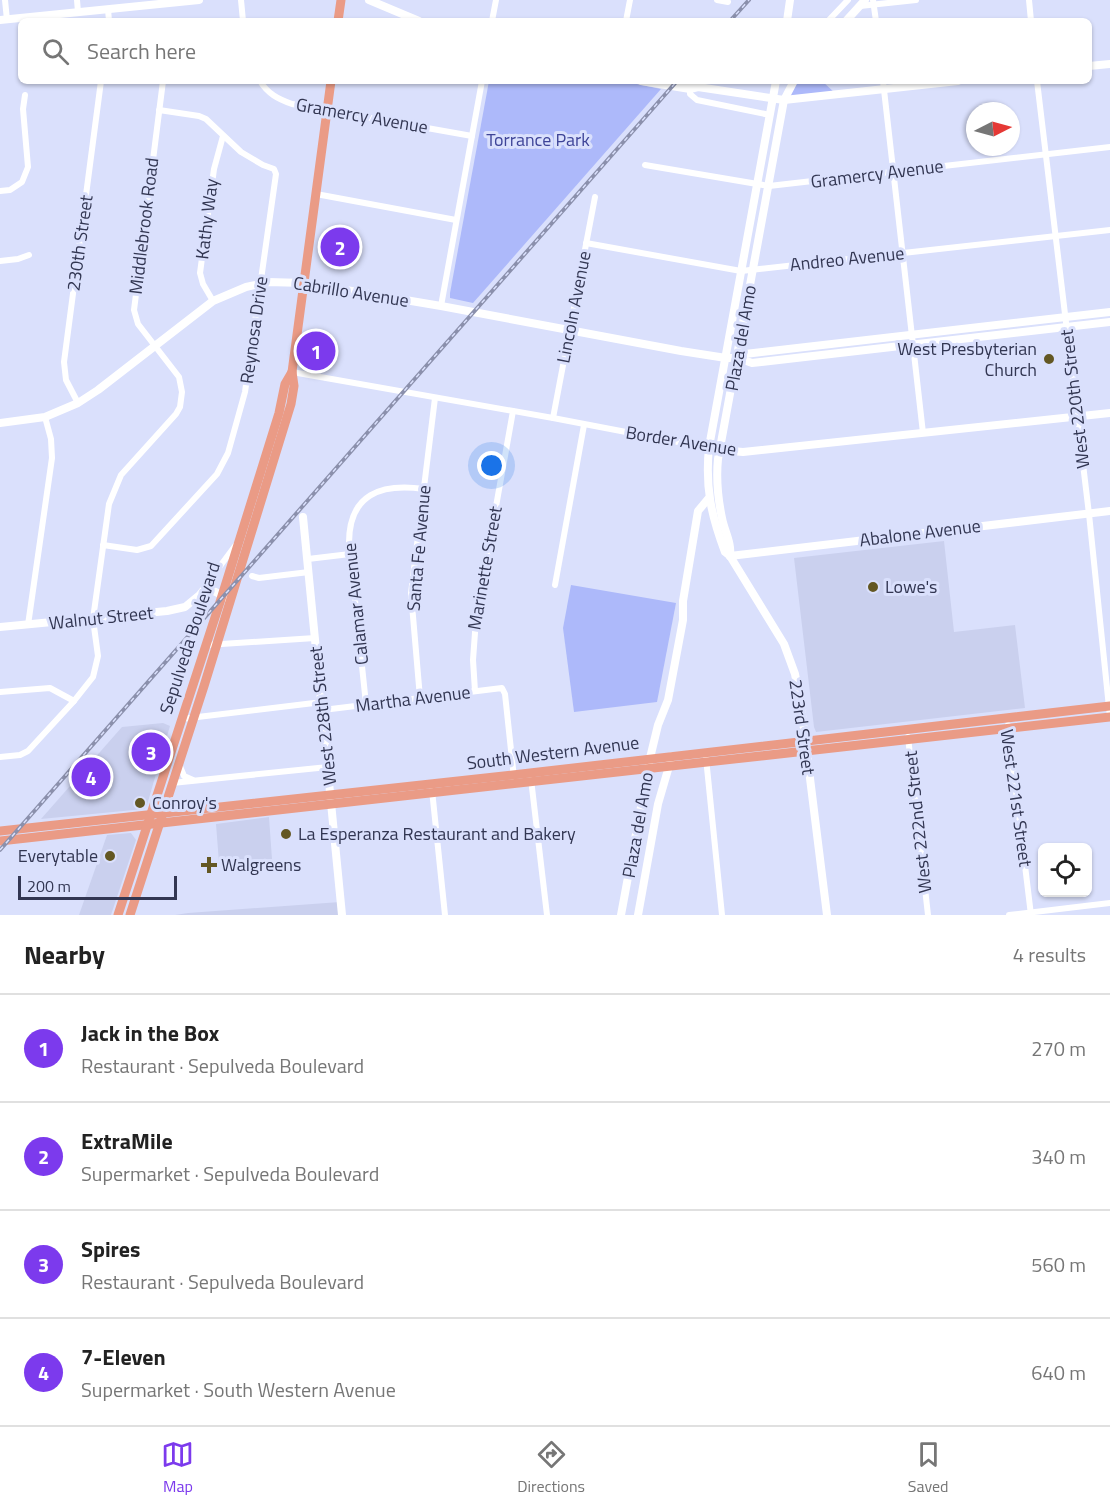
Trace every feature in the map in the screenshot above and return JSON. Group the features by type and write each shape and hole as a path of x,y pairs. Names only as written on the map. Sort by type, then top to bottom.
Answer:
{"main road":[{"path":"338,18 341,0"},
{"name":"Sepulveda Boulevard","path":"130,915 216,646 237,543 291,404 294,386 292,372 331,84"},
{"name":"Sepulveda Boulevard","path":"118,915 206,645 226,598 268,464"},
{"name":"South Western Avenue","path":"0,841 271,812 331,800 531,778 648,770 806,751 1004,718 1109,706"},
{"name":"South Western Avenue","path":"531,778 650,758 805,740 1010,727 1110,717"},
{"path":"271,812 273,806 290,805 299,799"},
{"name":"South Western Avenue","path":"0,831 299,799 331,800"}],"street":[{"path":"5,0 3,20 18,18"},
{"path":"77,0 78,12"},
{"path":"22,18 108,9 140,3 199,0"},
{"path":"241,0 243,18"},
{"path":"369,0 412,18"},
{"path":"493,18 496,0"},
{"path":"627,18 630,0"},
{"path":"717,0 728,2"},
{"path":"787,18 790,0"},
{"path":"831,18 848,0"},
{"path":"849,18 862,3 916,0"},
{"path":"1029,0 1031,18"},
{"path":"874,2 876,18"},
{"path":"108,9 109,18"},
{"path":"1092,66 1110,64"},
{"name":"230th Street","path":"78,403 66,380 64,362 101,84"},
{"name":"Middlebrook Road","path":"0,757 20,755 28,751 89,683 98,657 93,619 109,504 117,484 128,468 176,414 182,399 179,377 138,324 134,310 163,84"},
{"name":"Gramercy Avenue","path":"262,84 267,91 283,101 304,107 327,109 472,136"},
{"path":"441,306 481,84"},
{"path":"671,84 773,100 902,84"},
{"name":"Plaza del Amo","path":"776,84 709,447 708,499 725,552 730,556 732,549 726,534 719,500 717,472 784,100 792,84"},
{"name":"West 220th Street","path":"1037,84 1089,514 1110,717"},
{"path":"883,85 923,433"},
{"path":"691,86 690,94 697,100 770,116"},
{"path":"0,191 10,190 22,182 28,167 23,109 25,95"},
{"name":"Reynosa Drive","path":"104,545 137,550 151,546 158,541 222,468 245,392 275,171 241,152 213,124 200,116 159,110"},
{"name":"Kathy Way","path":"213,301 203,284 200,273 213,169 223,136"},
{"name":"Gramercy Avenue","path":"645,165 769,186 1110,147"},
{"path":"316,194 456,220"},
{"name":"Lincoln Avenue","path":"553,418 595,197"},
{"name":"Andreo Avenue","path":"586,243 741,271 1110,230"},
{"path":"0,261 18,260 29,255"},
{"name":"Cabrillo Avenue","path":"0,423 45,417 78,403 213,301 246,287 275,281 304,283 441,306 569,331 726,358 738,358 752,363 1110,322"},
{"name":"Cabrillo Avenue","path":"738,358 745,354 1110,312"},
{"name":"Border Avenue","path":"292,372 720,450 743,452 1110,413"},
{"name":"Santa Fe Avenue","path":"420,698 411,593 435,398"},
{"name":"Marinette Street","path":"475,691 472,660 475,630 513,411"},
{"path":"28,625 52,458 51,439 45,417"},
{"path":"555,585 584,425"},
{"name":"Calamar Avenue","path":"366,705 350,554 350,526 362,502 370,495 387,488 424,489"},
{"name":"Plaza del Amo","path":"621,915 650,758 658,725 668,700 698,511 708,499"},
{"name":"Abalone Avenue","path":"730,556 1110,511"},
{"name":"West 228th Street","path":"303,517 342,915"},
{"path":"697,525 701,519 713,518"},
{"name":"Walnut Street","path":"0,627 177,609 192,603 237,543"},
{"path":"308,559 350,554"},
{"name":"223rd Street","path":"730,556 776,628 791,661 799,692 827,915"},
{"path":"252,576 259,578 309,572"},
{"name":"Walnut Street","path":"197,597 210,589 226,598"},
{"path":"206,645 315,638"},
{"path":"0,692 50,688 74,701"},
{"name":"Martha Avenue","path":"181,719 314,703 331,709 502,688 506,694 514,780"},
{"name":"West 221st Street","path":"1004,718 1010,727 1031,914"},
{"name":"West 222nd Street","path":"908,734 928,915"},
{"path":"706,752 722,915"},
{"name":"Plaza del Amo","path":"638,915 658,804 672,756"},
{"path":"178,764 184,776 197,781"},
{"path":"172,783 328,767"},
{"path":"531,778 547,915"},
{"path":"432,789 445,915"},
{"path":"1009,915 1110,903"}],"shaded area":[{"path":"944,541 954,632 1015,625 1025,708 816,732 794,558"},
{"path":"163,723 170,726 144,809 41,819 122,727"},
{"path":"269,817 272,859 219,863 216,824"},
{"path":"131,833 136,840 111,915 79,915 107,835"},
{"path":"340,902 341,915 175,915 188,913"}],"green space":[{"name":"Torrance Park","path":"488,84 637,84 661,89 473,303 450,298"},
{"path":"793,84 825,84 836,94 785,99"},
{"path":"571,585 676,603 657,702 574,712 563,628"}],"railway":[{"path":"733,18 749,0"},
{"path":"0,850 674,84"}],"place":[{"name":"ExtraMile","path":"340,247"},
{"name":"Jack in the Box","path":"316,351"},
{"name":"West Presbyterian Church","path":"1049,359"},
{"name":"Lowe's","path":"873,587"},
{"name":"Spires","path":"151,752"},
{"name":"7-Eleven","path":"91,777"},
{"name":"Conroy's","path":"140,803"},
{"name":"La Esperanza Restaurant and Bakery","path":"286,834"},
{"name":"Everytable","path":"110,856"},
{"name":"Walgreens","path":"209,865"}]}
